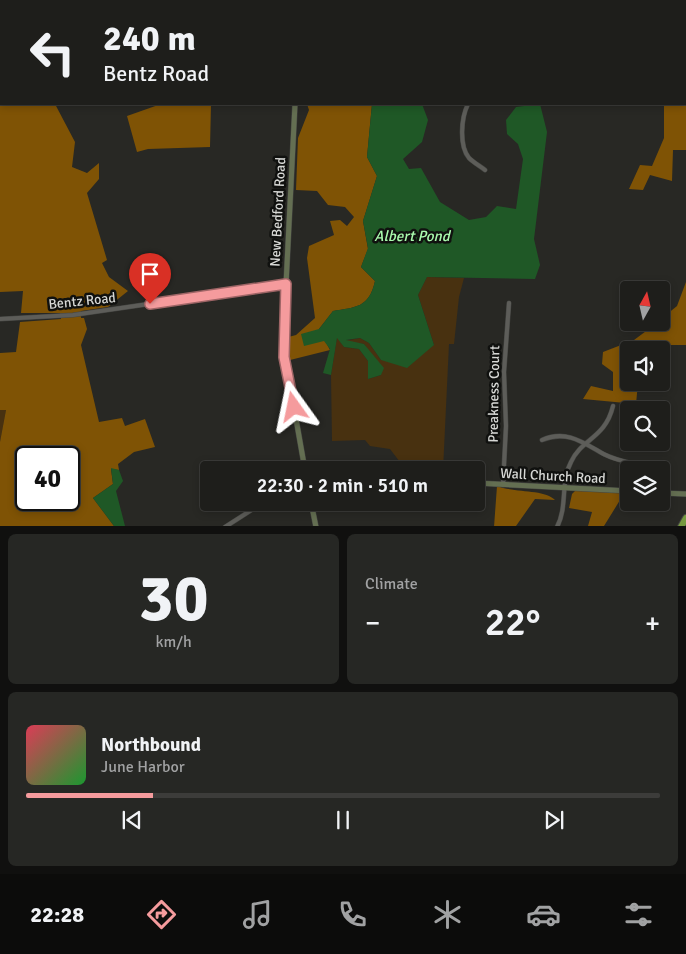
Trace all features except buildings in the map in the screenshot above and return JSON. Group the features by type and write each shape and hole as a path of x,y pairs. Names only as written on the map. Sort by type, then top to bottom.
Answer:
{"highway":[{"path":"681,526 686,518"}],"street":[{"name":"New Bedford Road","path":"295,105 284,357 303,461"},
{"path":"468,105 464,114 464,150 471,160 486,170"},
{"name":"Bentz Road","path":"0,319 72,315 286,284"},
{"name":"Preakness Court","path":"503,484 506,426 504,372 508,303"},
{"path":"557,526 564,508 565,487 570,462 577,452 604,428 613,406"},
{"path":"542,440 552,436 569,436 588,443 606,455 624,461"},
{"name":"Wall Church Road","path":"485,483 620,490"},
{"path":"670,493 686,494"},
{"path":"225,526 249,511"},
{"path":"313,511 316,526"}],"shaded area":[{"path":"0,105 56,105 75,142 72,167 87,173 99,163 99,179 87,193 107,260 102,263 109,277 128,291 108,307 81,311 81,318 84,318 87,329 81,345 99,422 122,418 125,426 145,419 155,447 134,452 118,464 119,470 111,469 113,484 93,498 114,526 0,526 0,442 6,410 0,410 0,353 16,352 20,322 61,319 60,313 21,313 23,291 0,292"},
{"path":"158,105 211,105 210,147 148,149 137,152 127,116"},
{"path":"307,105 372,105 367,157 377,176 363,221 368,249 361,267 375,281 369,297 365,301 355,307 333,311 319,329 330,350 282,362 281,339 296,335 315,318 307,258 309,246 334,235 330,221 340,220 347,226 354,217 345,207 328,205 317,191 296,190 298,138 309,110"},
{"path":"664,105 686,105 686,150 673,150 672,181 650,175 643,190 629,189 640,165 652,166 664,138"},
{"path":"427,277 464,278 459,297 454,344 449,344 443,461 399,461 390,449 370,446 365,440 332,441 331,375 337,337 344,347 359,349 368,361 368,379 381,375 364,344 344,341 360,338 369,343 381,360 434,345 418,295"},
{"path":"686,282 686,345 670,345 670,341 631,341 646,331 670,331 670,312 677,306"},
{"path":"620,345 620,391 637,391 636,401 620,402 583,399 591,386 613,391 613,372 602,364 603,352"},
{"path":"0,410 6,410 0,442"},
{"path":"497,486 544,494 555,500 535,499 516,526 494,526"},
{"path":"576,490 620,492 620,500 604,526 588,526 592,512 569,508 572,494"}],"water":[{"name":"Albert Pond","path":"372,105 422,105 428,120 422,142 403,159 409,169 421,168 440,202 469,220 486,217 497,206 516,209 523,159 518,144 507,134 506,120 516,107 540,105 547,132 534,239 540,265 535,279 427,277 418,295 434,345 407,368 381,360 369,343 360,338 346,340 364,344 384,368 381,375 368,379 368,361 359,349 344,347 337,338 331,375 323,373 330,349 324,341 304,346 301,334 319,329 333,311 360,305 369,297 372,290 375,281 361,267 368,248 363,221 377,176 367,157"},
{"path":"111,468 119,470 123,481 116,491 125,526 114,526 93,498 113,484"}],"route":[{"path":"150,304 286,284 283,345 294,407"}]}
